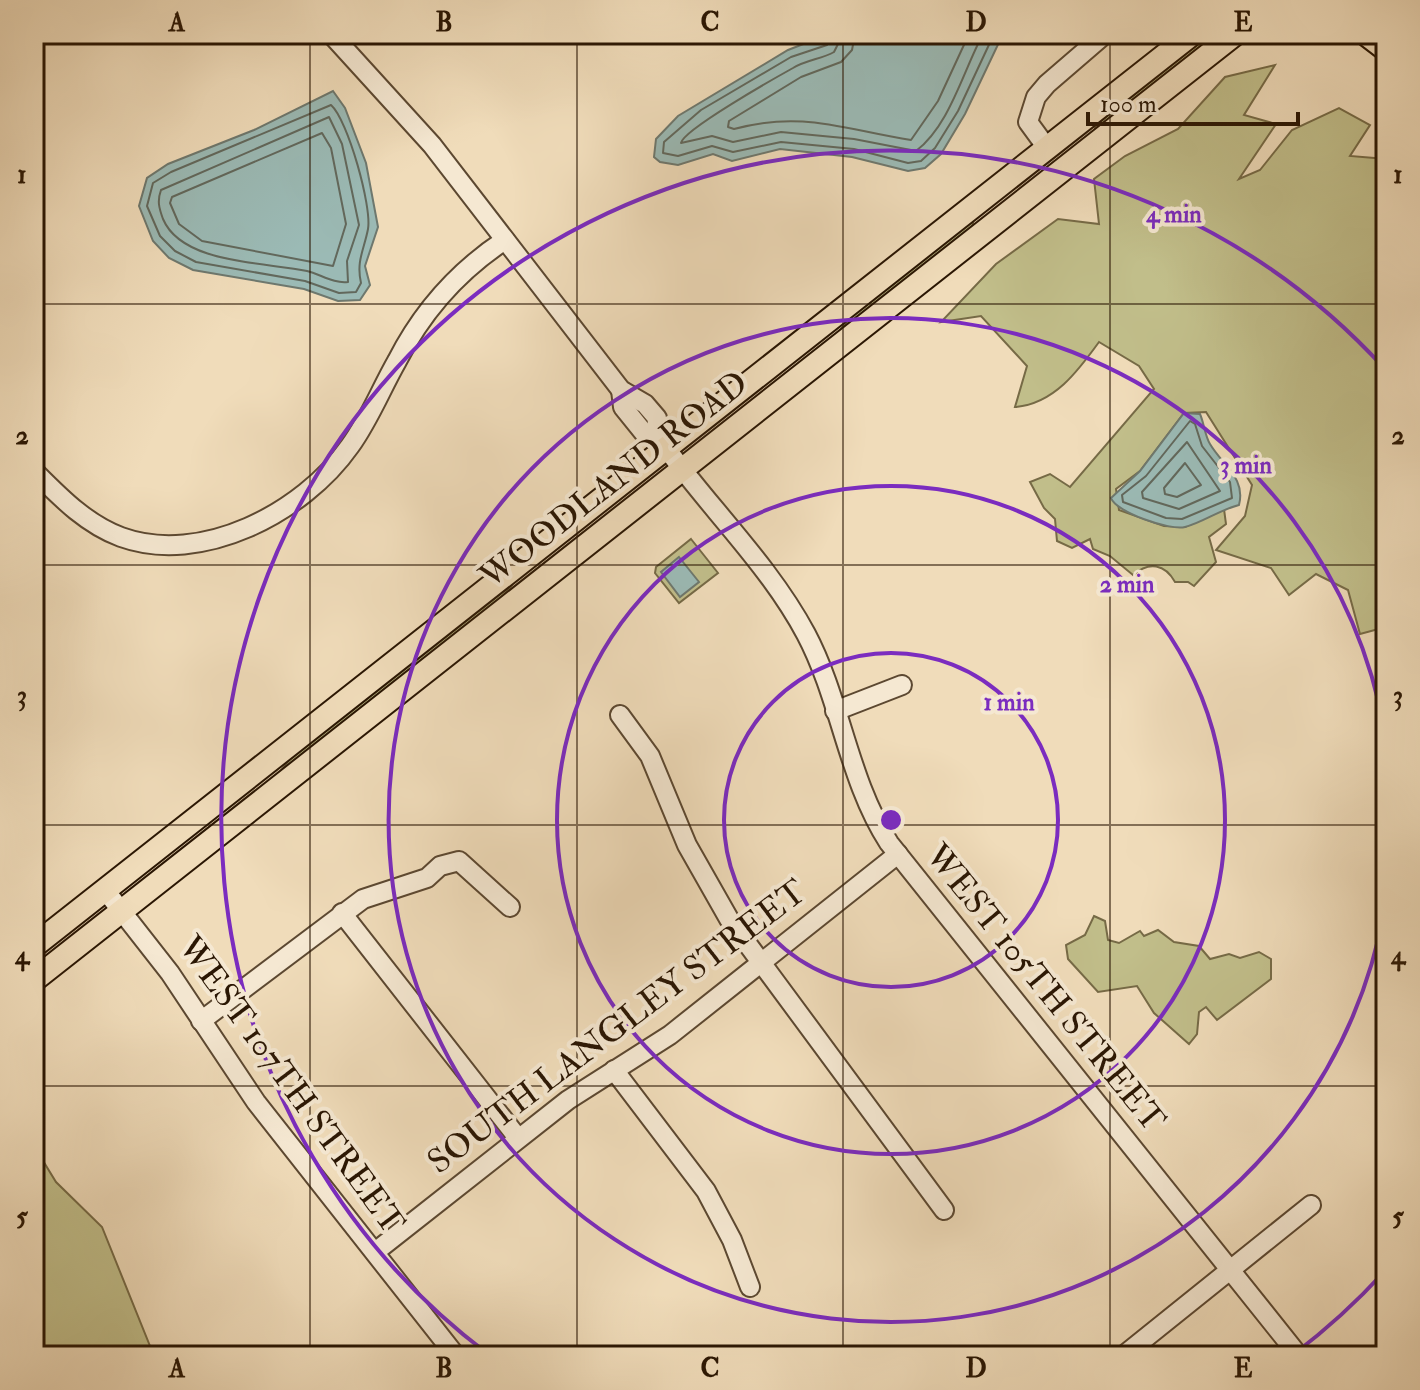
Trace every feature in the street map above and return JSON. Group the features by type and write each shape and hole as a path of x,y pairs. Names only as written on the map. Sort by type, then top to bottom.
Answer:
{"highway":[{"path":"1369,34 1386,47"}],"main road":[{"name":"WOODLAND ROAD","path":"34,946 661,441 1012,176 1192,34"},
{"name":"WOODLAND ROAD","path":"34,980 1235,34"},
{"path":"998,221 1012,176"}],"street":[{"name":"WEST 105TH STREET","path":"331,34 432,145 621,390 645,404 657,418 661,441 794,613 812,649 880,829 1299,1356"},
{"path":"1047,148 1028,122 1036,97 1105,34"},
{"path":"34,471 87,519 112,533 142,543 187,545 247,526 287,504 332,468 350,447 398,358 440,294 472,262 505,240"},
{"path":"835,711 902,685"},
{"path":"620,715 650,756 687,845 712,893 802,1021 944,1210"},
{"name":"SOUTH LANGLEY STREET","path":"375,1252 568,1100 670,1035 898,854"},
{"path":"201,1021 363,899 427,878 440,866 459,861 510,907"},
{"name":"WEST 107TH STREET","path":"105,890 170,973 256,1102 456,1356"},
{"path":"342,913 518,1138"},
{"path":"614,1070 706,1191 732,1240 750,1287"},
{"path":"1123,1356 1311,1205"}],"shaded area":[{"path":"1205,34 1221,34 1098,132 1095,128 1121,100"},
{"path":"1275,65 1244,115 1276,124 1239,179 1260,170 1292,130 1339,108 1370,125 1350,156 1386,159 1386,627 1360,634 1348,590 1316,574 1289,595 1271,568 1216,550 1245,516 1252,485 1206,412 1184,413 1140,471 1116,489 1119,510 1164,526 1185,527 1224,509 1226,524 1209,537 1216,562 1194,586 1188,582 1175,582 1166,571 1156,566 1133,575 1110,556 1093,549 1090,539 1072,548 1057,541 1055,519 1044,508 1030,482 1050,474 1070,487 1154,389 1139,366 1099,342 1073,375 1053,393 1029,405 1015,407 1027,366 981,316 941,322 996,264 1058,219 1099,224 1094,179 1125,156 1178,129 1225,77"},
{"path":"974,216 972,229 842,333 840,330 856,312"},
{"path":"691,539 718,573 679,603 655,573 656,567"},
{"path":"508,581 512,585 491,610 282,775 280,772 293,755"},
{"path":"1094,916 1105,921 1108,940 1119,943 1140,931 1144,936 1158,930 1174,942 1199,946 1210,959 1229,954 1240,958 1259,952 1271,959 1271,979 1217,1020 1206,1007 1199,1012 1197,1034 1189,1044 1154,1013 1137,986 1098,992 1068,959 1066,945 1085,935"},
{"path":"34,1146 56,1182 102,1227 154,1356 67,1356 34,1348"}],"water":[{"path":"829,34 1003,34 965,114 941,154 925,168 908,171 852,157 780,149 732,161 713,154 678,165 660,162 654,157 656,139 678,116 788,50"},
{"path":"333,91 345,108 366,163 378,227 365,266 370,285 360,300 338,301 304,289 193,270 169,258 153,241 139,206 147,178 168,164 254,130"},
{"path":"1184,413 1200,414 1208,441 1232,473 1240,496 1239,505 1191,525 1178,527 1133,514 1111,498 1140,471"},
{"path":"679,557 699,582 680,597 661,572"}]}
